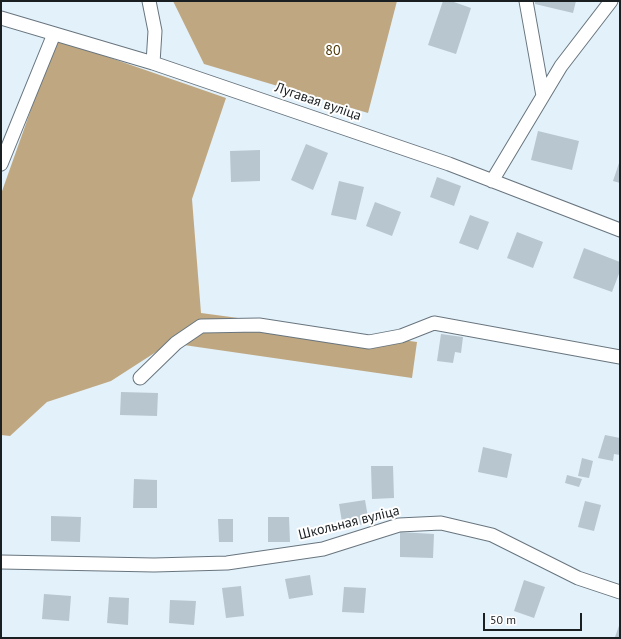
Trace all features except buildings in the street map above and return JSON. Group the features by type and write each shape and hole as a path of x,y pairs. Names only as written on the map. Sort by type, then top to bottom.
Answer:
{"street":[{"path":"149,1 155,31 153,63"},
{"path":"526,1 543,96"},
{"path":"492,181 561,66 611,1"},
{"name":"Лугавая вуліца","path":"1,18 153,63 449,164 620,230"},
{"path":"1,164 54,34"},
{"path":"140,378 176,343 201,326 259,325 369,342 401,336 434,323 620,357"},
{"name":"Школьная вуліца","path":"1,562 154,564 227,563 323,549 399,525 442,523 492,535 578,578 620,592"}],"green space":[{"name":"80","path":"173,1 397,1 368,113 204,64"},
{"path":"56,39 226,98 192,199 201,313 417,342 412,378 170,343 111,381 47,402 10,436 1,435 1,194"}]}
